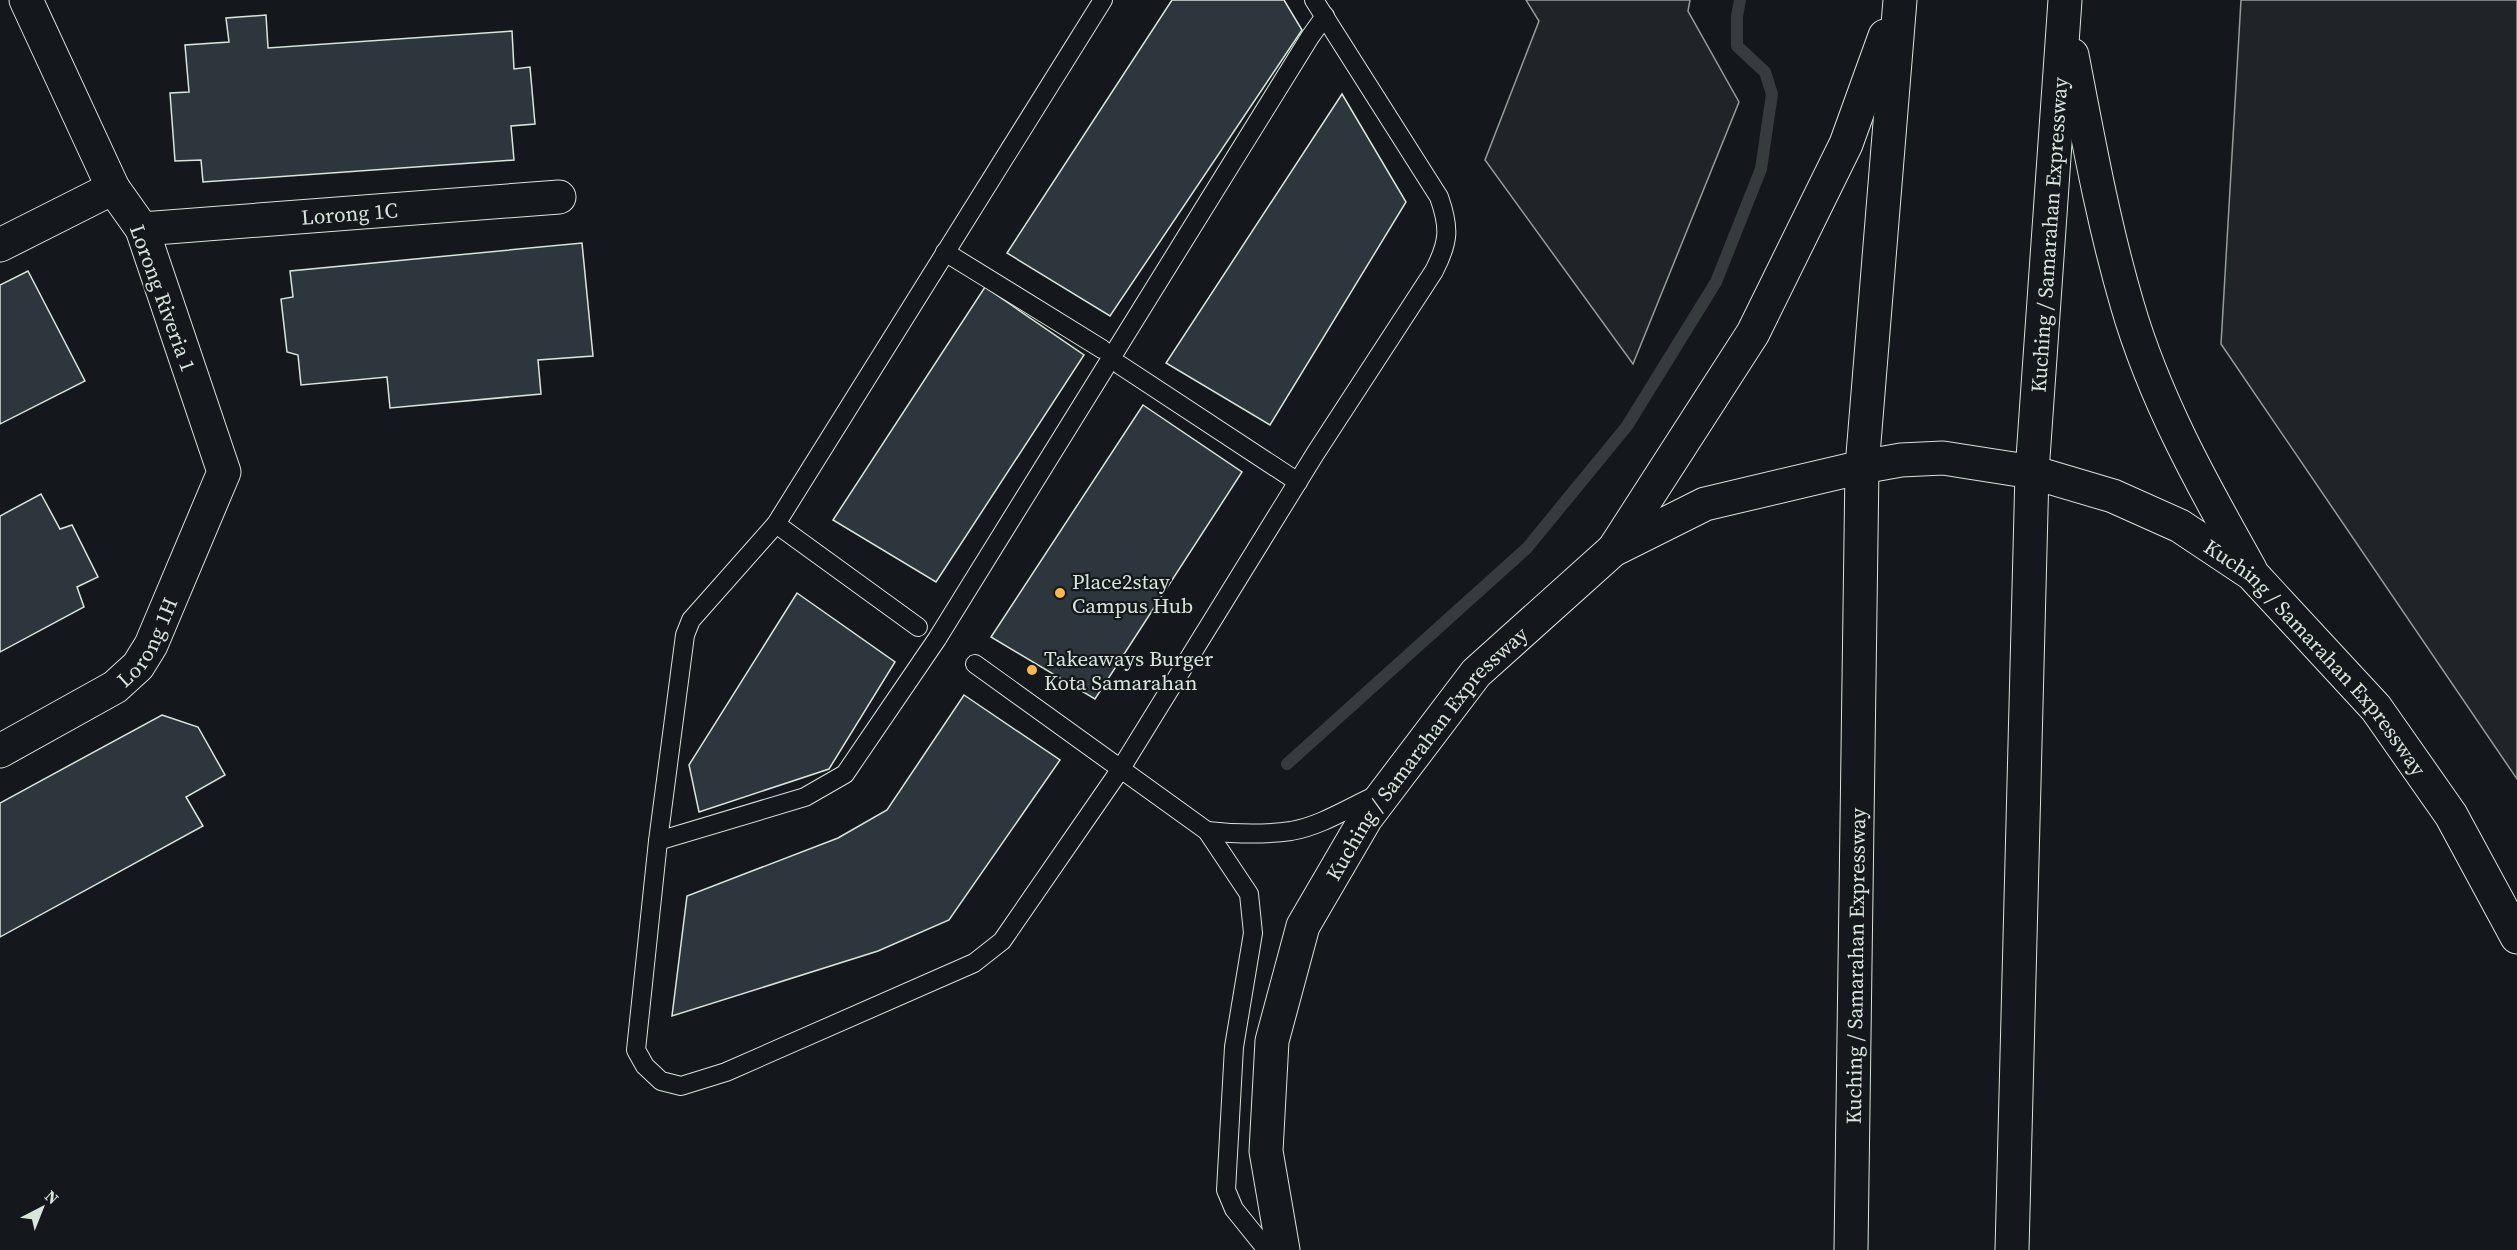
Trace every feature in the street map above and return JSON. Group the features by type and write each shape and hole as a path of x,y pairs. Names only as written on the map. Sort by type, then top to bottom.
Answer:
{"main road":[{"name":"Lorong Riveria 1","path":"26,0 113,188 142,229 224,472"},
{"path":"1613,550 1753,333 1846,144 1899,0"},
{"name":"Kuching / Samarahan Expressway","path":"1851,1250 1862,467 1899,0"},
{"path":"2064,6 2096,178 2127,306 2165,408 2202,484 2252,574"},
{"name":"Kuching / Samarahan Expressway","path":"2012,1250 2032,472 2064,6"},
{"path":"0,245 113,188"},
{"name":"Lorong 1C","path":"142,229 559,197"},
{"name":"Kuching / Samarahan Expressway","path":"1283,1250 1266,1152 1272,1041 1303,926 1366,818 1476,673 1613,550 1705,504 1862,467 1901,460 1943,458 2032,472 2114,496 2180,526 2252,574 2376,708 2451,815 2517,937"},
{"name":"Lorong 1H","path":"0,752 115,687 138,666 151,645 224,472"}],"lane":[{"path":"1103,0 776,524 691,620 685,634 658,841 636,1050 645,1066 661,1081 681,1086 726,1072 974,963 1002,941 1120,770 1298,482 1434,272 1445,250 1448,222 1439,196 1314,0"},
{"path":"658,841 805,797 845,774 943,629 1325,16"},
{"path":"945,252 1102,349"},
{"path":"1120,365 1298,482"},
{"path":"776,524 918,627"},
{"path":"975,664 1207,831 1249,894 1253,933 1234,1047 1226,1190 1234,1209 1267,1250"},
{"path":"1207,831 1245,834 1292,831 1319,822 1388,790"}],"shaded area":[{"path":"1526,0 1690,0 1688,11 1739,102 1633,364 1485,160 1539,21"},
{"path":"2241,0 2517,0 2517,779 2221,344"}],"building":[{"path":"1172,0 1284,0 1302,30 1110,316 1007,253"},
{"path":"266,15 268,48 512,31 514,69 530,67 535,124 511,126 514,160 203,182 201,160 175,161 170,93 189,92 185,45 229,42 226,18"},
{"path":"1342,94 1406,202 1270,425 1166,363"},
{"path":"582,243 593,356 538,360 541,394 390,408 387,377 301,385 298,355 287,352 281,299 293,297 290,271"},
{"path":"28,271 85,381 0,424 0,285"},
{"path":"985,287 1084,355 936,582 833,520"},
{"path":"1143,405 1242,472 1095,699 991,637"},
{"path":"41,494 60,529 72,525 98,577 77,587 84,607 0,652 0,516"},
{"path":"797,593 895,662 829,769 699,812 689,765"},
{"path":"964,695 1060,760 949,920 878,951 672,1016 687,896 838,838 887,810"},
{"path":"162,715 198,727 225,775 186,797 203,826 0,937 0,803"}],"waterway":[{"path":"1287,764 1527,548 1627,426 1716,282 1761,169 1772,94 1765,72 1737,46 1737,16 1740,0"}],"place":[{"name":"Place2stay Campus Hub","path":"1060,593"},
{"name":"Takeaways Burger Kota Samarahan","path":"1032,670"}]}
